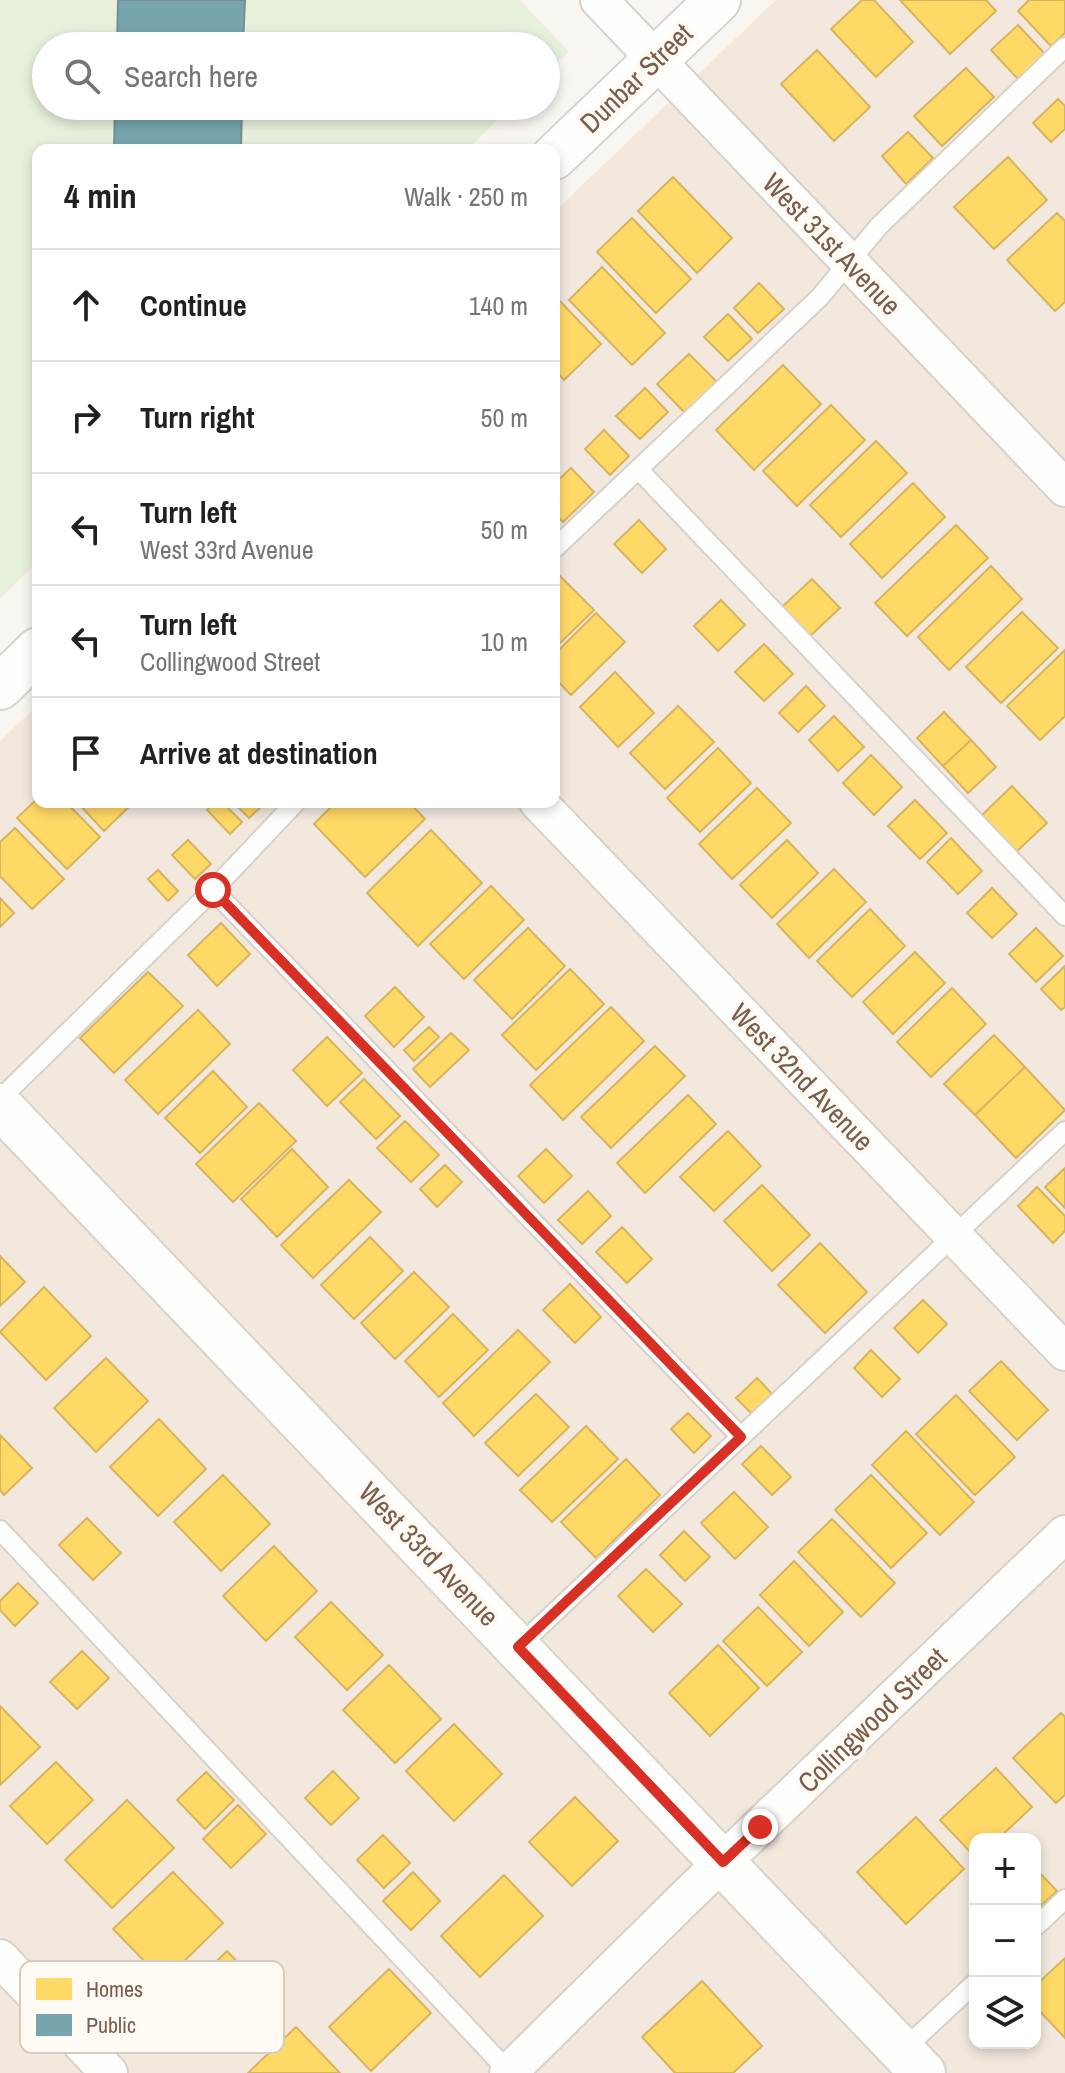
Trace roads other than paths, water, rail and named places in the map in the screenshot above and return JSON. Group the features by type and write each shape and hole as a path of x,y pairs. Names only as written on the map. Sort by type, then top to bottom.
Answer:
{"street":[{"name":"West 31st Avenue","path":"599,0 1065,488"},
{"name":"Dunbar Street","path":"560,151 718,0"},
{"path":"0,687 32,656"},
{"name":"West 32nd Avenue","path":"544,808 1065,1352"},
{"name":"West 33rd Avenue","path":"0,1106 912,2062"},
{"name":"Collingwood Street","path":"508,2072 1065,1534"},
{"path":"0,1958 20,1979"},
{"path":"90,2053 109,2073"}],"lane":[{"path":"560,543 820,297 879,226 1065,47"},
{"path":"638,469 1065,916"},
{"path":"0,1099 213,890 290,808"},
{"path":"213,890 741,1437"},
{"path":"518,1647 1065,1131"},
{"path":"0,1530 508,2072"},
{"path":"1041,1921 1065,1899"},
{"path":"912,2062 969,1991"}]}
